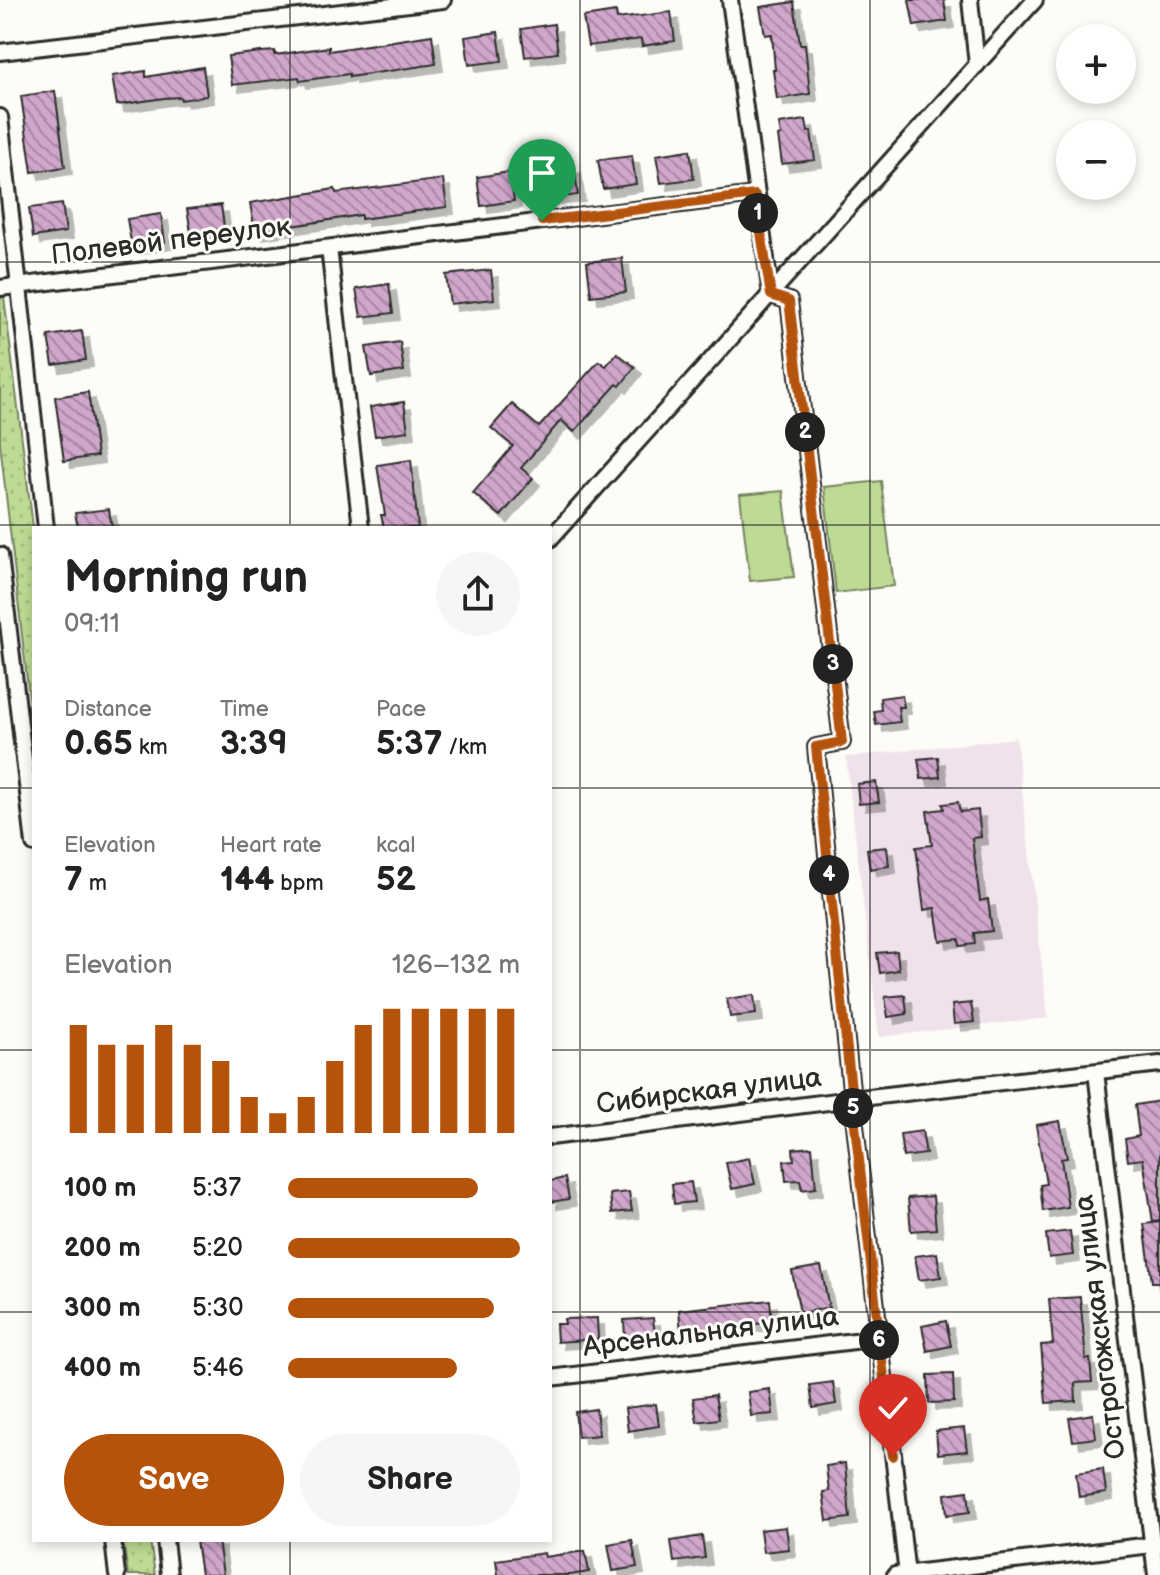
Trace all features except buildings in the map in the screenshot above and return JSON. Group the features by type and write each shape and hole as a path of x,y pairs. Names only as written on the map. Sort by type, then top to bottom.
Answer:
{"street":[{"path":"0,52 443,0"},
{"path":"730,0 771,295"},
{"path":"970,0 977,65"},
{"path":"552,537 1035,0"},
{"path":"0,117 46,526"},
{"name":"Полевой переулок","path":"0,288 755,195"},
{"name":"Полевой переулок","path":"329,248 361,526"},
{"path":"771,295 789,301 842,742 816,747 903,1575 1156,1544"},
{"path":"0,555 32,827"},
{"name":"Сибирская улица","path":"552,1137 1160,1064"},
{"name":"Острогожская улица","path":"1096,1072 1156,1544 1156,1575"},
{"name":"Арсенальная улица","path":"552,1378 879,1338"},
{"path":"113,1542 117,1575"},
{"path":"165,1542 169,1575"}],"shaded area":[{"path":"1016,738 1048,1018 879,1037 846,757"}],"green space":[{"path":"4,297 33,526 32,723 0,443 0,298"},
{"path":"881,481 894,586 836,593 824,487"},
{"path":"783,491 794,577 750,581 740,495"},
{"path":"123,1542 150,1542 155,1575 128,1575"}],"route":[{"path":"542,221 755,195 771,295 789,301 842,742 816,747 893,1456"}]}
